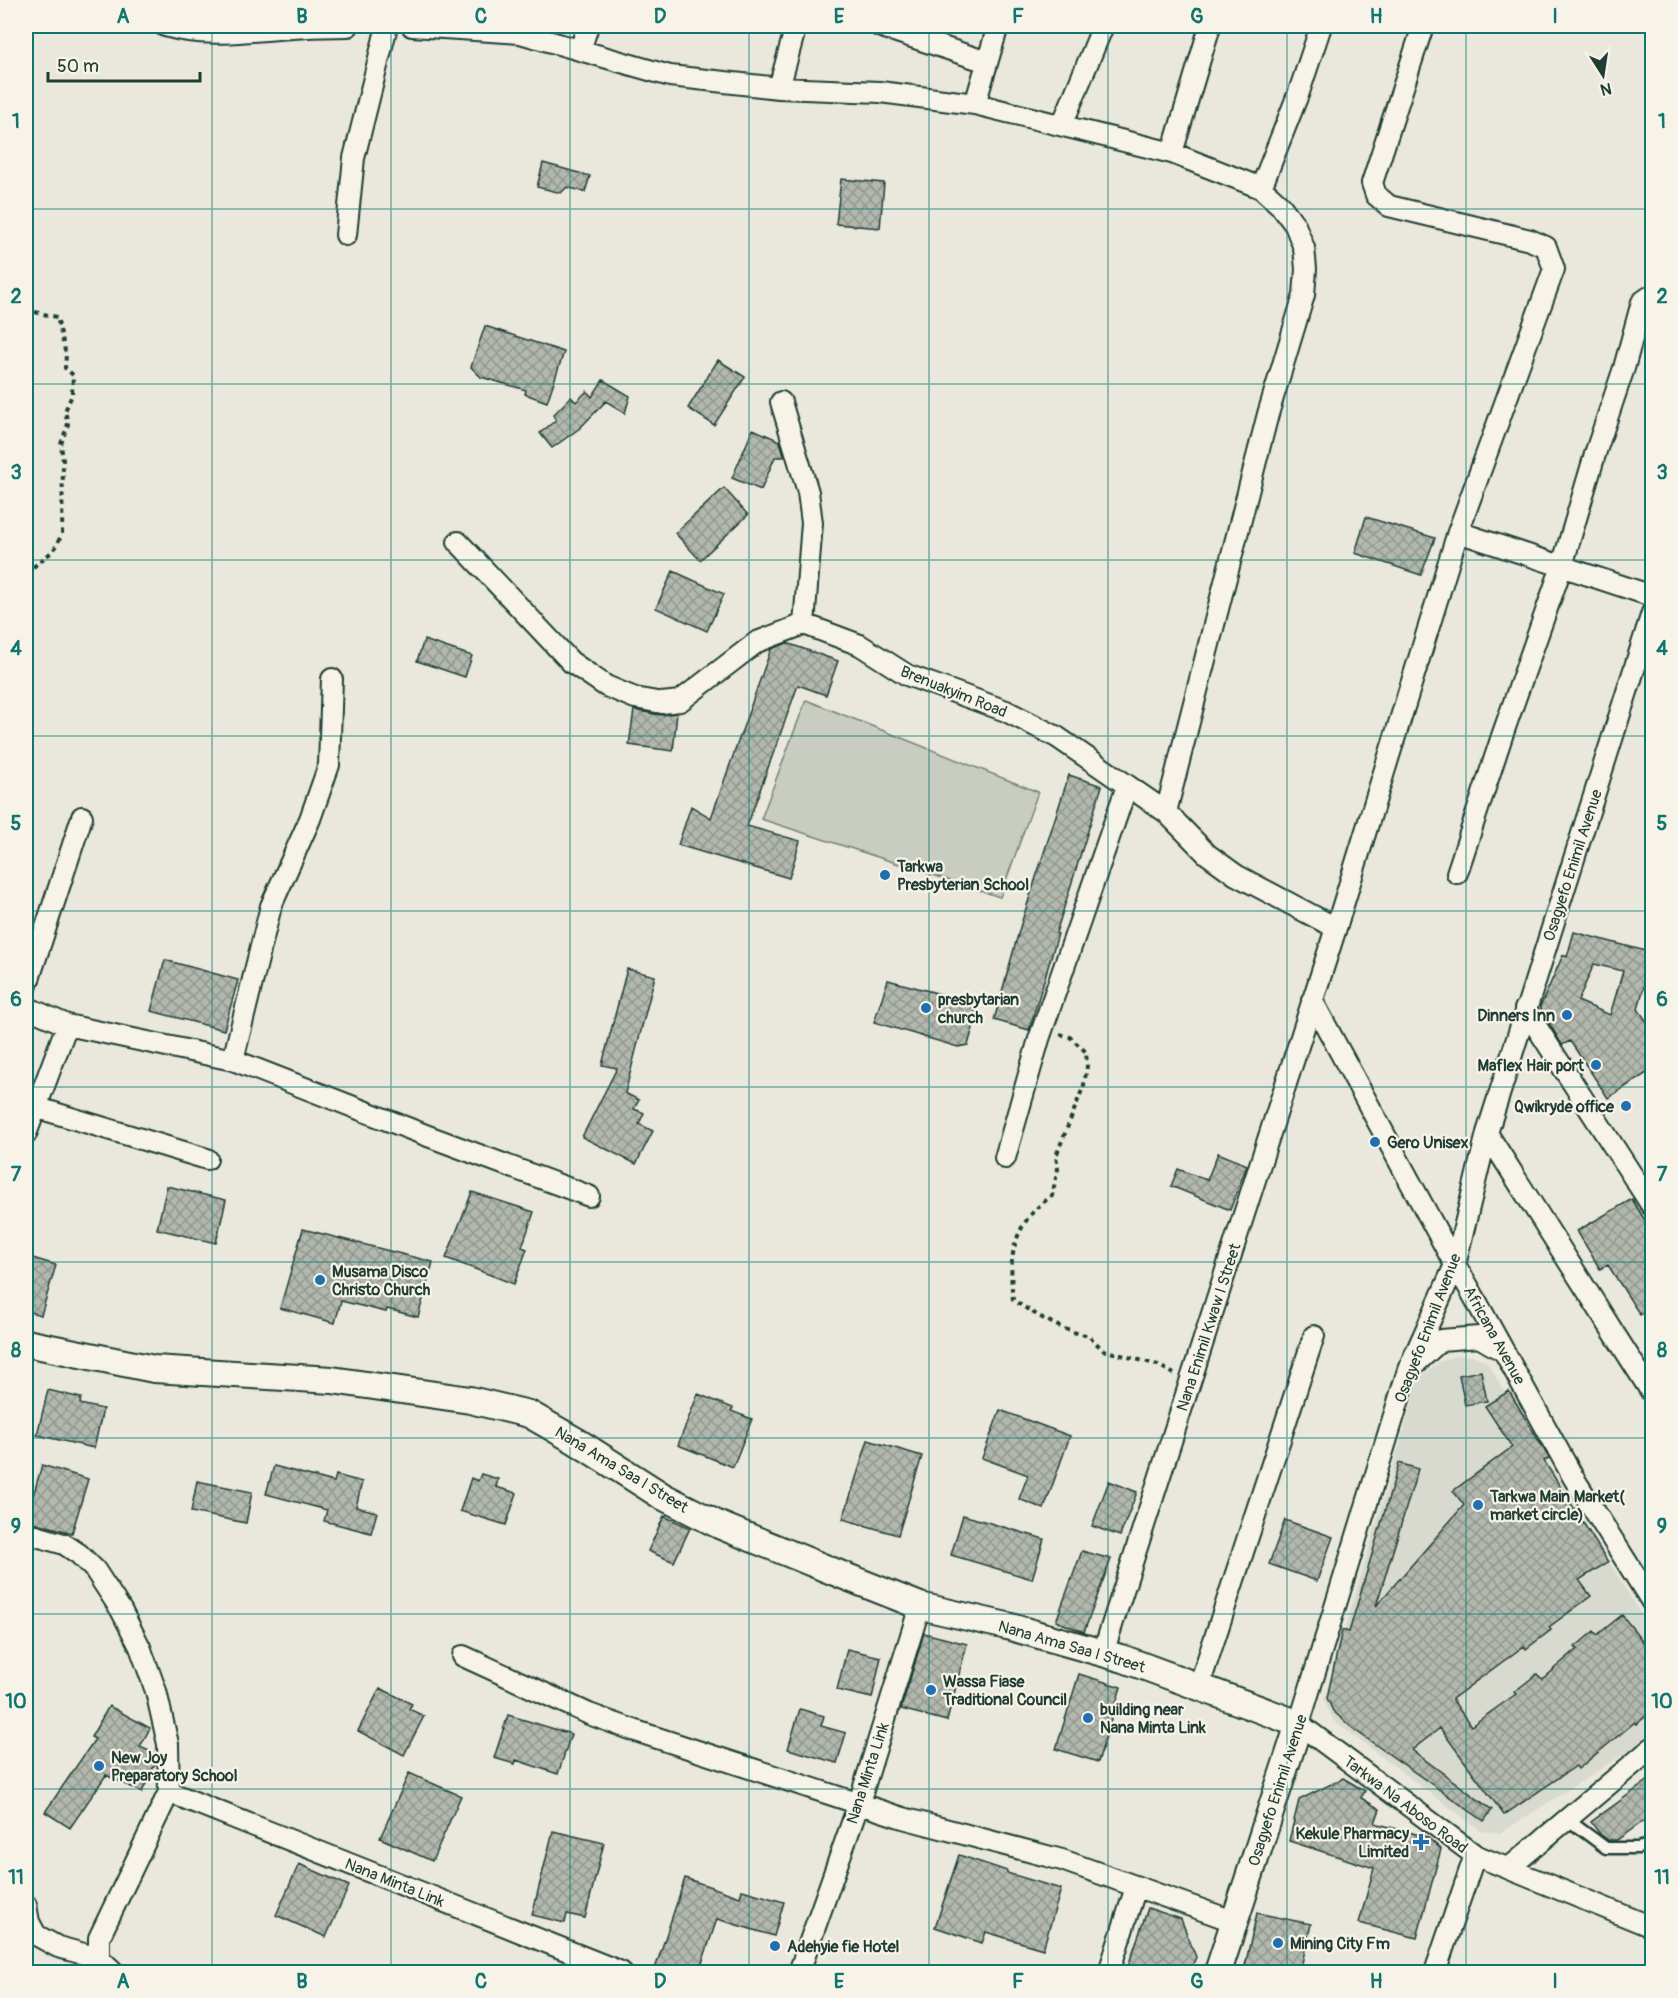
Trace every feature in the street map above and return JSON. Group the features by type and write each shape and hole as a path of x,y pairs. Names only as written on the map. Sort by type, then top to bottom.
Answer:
{"street":[{"path":"165,26 180,30 224,33 309,26 348,26"},
{"path":"346,235 354,158 387,26"},
{"path":"412,26 520,33 670,76 778,88 880,92 975,104 1172,153 1262,188 1280,205 1295,225 1304,248 1306,269 1304,295 1268,414 1166,812"},
{"path":"580,50 588,26"},
{"path":"778,88 796,26"},
{"path":"975,104 998,26"},
{"path":"1062,125 1103,26"},
{"path":"1172,153 1210,26"},
{"path":"1262,188 1299,92 1321,26"},
{"name":"Nana Enimil Kwaw I Street","path":"1103,1653 1336,928 1458,532 1554,269 1546,248 1530,240 1389,206 1376,195 1372,183 1423,26"},
{"path":"889,27 987,62"},
{"path":"1457,873 1562,566 1596,451 1624,368 1642,302 1648,296 1653,295"},
{"path":"458,542 571,662 606,686 635,698 662,703 680,701 757,642 804,624 812,523 808,492 781,402"},
{"path":"1458,532 1653,596"},
{"name":"Osagyefo Enimil Avenue","path":"1218,1972 1299,1724 1408,1370 1455,1265 1487,1133 1653,613"},
{"name":"Brenuakyim Road","path":"804,624 860,645 907,675 1006,711 1048,732 1166,812 1207,854 1236,875 1336,928"},
{"path":"233,1060 271,906 310,819 329,765 332,678"},
{"path":"1005,1158 1048,1012 1127,786"},
{"path":"26,988 82,817"},
{"name":"Africana Avenue","path":"1312,1000 1573,1477 1653,1602"},
{"path":"26,1007 67,1025 233,1060 589,1196"},
{"path":"1525,1009 1653,1206"},
{"path":"26,1134 67,1025"},
{"path":"35,1107 207,1159"},
{"path":"1487,1133 1653,1393"},
{"path":"1199,1686 1314,1336"},
{"path":"1408,1370 1440,1340 1479,1337 1503,1351"},
{"name":"Nana Ama Saa I Street","path":"26,1343 154,1369 332,1380 470,1400 529,1414 662,1496 719,1525 920,1606 1006,1626 1103,1653 1299,1724"},
{"path":"26,1533 64,1544 80,1554 95,1570 121,1610 140,1647 156,1691 168,1744 169,1792 99,1938 99,1958"},
{"name":"Nana Minta Link","path":"799,1972 859,1803 920,1606"},
{"path":"463,1656 589,1714 903,1818 1062,1860 1233,1921"},
{"name":"Tarkwa Na Aboso Road","path":"1299,1724 1475,1855 1653,1927"},
{"path":"1509,1868 1653,1748"},
{"name":"Nana Minta Link","path":"169,1792 621,1972"},
{"path":"1435,1972 1475,1855"},
{"path":"1109,1972 1136,1887"},
{"path":"26,1905 29,1922 36,1935 58,1947 99,1958 114,1972"}],"lane":[{"path":"1567,1819 1606,1848 1638,1848 1653,1844"}],"path":[{"path":"26,309 57,317 66,355 65,368 73,375 72,395 65,411 68,424 61,444 63,461 62,534 54,550 26,573"},
{"path":"1048,1012 1057,1034 1070,1037 1086,1052 1087,1066 1084,1085 1056,1156 1058,1169 1052,1196 1034,1208 1022,1228 1014,1249 1011,1281 1013,1300 1035,1314 1079,1335 1088,1335 1102,1350 1158,1365 1190,1383"}],"shaded area":[{"path":"806,700 1038,792 1000,897 761,819"},
{"name":"Tarkwa Main Market( market circle)","path":"1458,1355 1475,1356 1487,1362 1652,1632 1652,1736 1501,1833 1481,1831 1339,1725 1333,1720 1324,1700 1419,1378 1439,1362"}],"building":[{"path":"543,163 590,176 585,192 567,187 561,193 537,187"},
{"path":"841,179 884,183 880,228 836,224"},
{"path":"485,326 564,352 547,402 525,394 526,390 481,377 471,367"},
{"path":"718,360 745,377 714,425 688,408"},
{"path":"603,380 630,396 625,413 606,401 580,428 552,448 540,433 556,420 553,415 571,397 576,402 587,391 592,397"},
{"path":"753,429 780,441 784,455 784,457 775,457 761,490 732,478"},
{"path":"724,488 748,515 700,560 675,533"},
{"path":"1366,517 1435,538 1421,575 1355,553"},
{"path":"673,571 724,594 707,631 656,608"},
{"path":"424,640 472,656 465,677 417,661"},
{"path":"787,643 838,661 826,695 798,685 747,826 800,841 789,878 678,845 691,806 711,818 771,649"},
{"path":"634,710 660,715 677,713 673,751 629,745"},
{"path":"1069,775 1102,786 1056,933 1058,934 1029,1030 994,1020 1021,924"},
{"path":"1574,932 1653,953 1638,1009 1653,1030 1653,1069 1608,1098 1570,1041 1562,1045 1540,1007 1563,955 1567,957","holes":["1594,964 1623,971 1610,1015 1578,1001"]},
{"path":"165,960 238,980 224,1030 151,1011"},
{"path":"627,969 655,976 625,1093 639,1100 634,1109 644,1113 639,1124 653,1131 636,1164 582,1137 617,1068 602,1065"},
{"name":"presbytarian church","path":"888,980 970,1002 977,1014 968,1045 958,1047 874,1022"},
{"path":"1218,1153 1247,1165 1230,1210 1171,1186 1178,1169 1207,1180"},
{"path":"167,1186 226,1200 216,1243 157,1229"},
{"path":"472,1192 534,1212 522,1247 527,1249 514,1284 446,1258"},
{"path":"1632,1199 1653,1234 1653,1307 1640,1315 1608,1265 1600,1269 1577,1231"},
{"path":"303,1229 433,1262 418,1317 341,1301 335,1323 280,1308"},
{"path":"26,1256 56,1265 41,1315 26,1311"},
{"path":"1481,1371 1487,1401 1465,1405 1459,1375"},
{"path":"48,1390 81,1398 80,1404 103,1409 94,1448 37,1435"},
{"name":"Tarkwa Main Market( market circle)","path":"1509,1391 1549,1458 1544,1461 1608,1562 1579,1580 1591,1596 1549,1627 1551,1630 1526,1649 1524,1646 1452,1699 1471,1726 1516,1694 1514,1692 1537,1674 1542,1679 1594,1631 1597,1635 1622,1615 1653,1654 1653,1711 1636,1724 1635,1722 1578,1769 1576,1766 1504,1815 1440,1728 1412,1750 1492,1810 1484,1821 1356,1731 1333,1711 1327,1698 1342,1630 1349,1632 1399,1463 1418,1469 1376,1606 1464,1505 1453,1491 1512,1447 1485,1406"},
{"path":"698,1394 733,1408 731,1411 752,1419 733,1467 678,1445"},
{"path":"1000,1410 1070,1436 1044,1509 1019,1499 1028,1475 982,1458"},
{"path":"868,1440 922,1456 898,1535 843,1519"},
{"path":"42,1465 88,1479 72,1533 26,1520"},
{"path":"274,1466 334,1482 336,1475 362,1482 356,1507 377,1512 371,1533 324,1521 327,1510 266,1494"},
{"path":"481,1474 498,1479 496,1487 517,1493 506,1525 460,1511 471,1478 478,1481"},
{"path":"197,1481 252,1492 246,1523 191,1512"},
{"path":"1109,1481 1137,1492 1120,1536 1092,1526"},
{"path":"963,1515 1044,1539 1032,1579 951,1555"},
{"path":"664,1516 690,1528 674,1562 648,1551"},
{"path":"1285,1520 1333,1537 1317,1581 1269,1564"},
{"path":"1082,1551 1111,1559 1084,1632 1056,1621"},
{"name":"Wassa Fiase Traditional Council","path":"924,1633 967,1644 947,1721 901,1709"},
{"path":"847,1649 881,1657 872,1698 837,1690"},
{"name":"building near Nana Minta Link","path":"1079,1674 1121,1687 1098,1762 1056,1749"},
{"path":"380,1688 412,1704 409,1709 424,1716 404,1755 358,1731"},
{"path":"109,1706 150,1728 140,1747 156,1754 156,1762 142,1792 106,1775 70,1828 45,1812 95,1739 91,1737"},
{"path":"800,1709 824,1716 821,1726 846,1733 837,1763 788,1749"},
{"path":"508,1715 571,1734 558,1774 516,1760 515,1764 494,1758"},
{"path":"409,1773 461,1796 432,1861 380,1838"},
{"path":"1653,1777 1653,1814 1617,1840 1608,1840 1600,1834 1591,1822"},
{"path":"1343,1778 1365,1791 1361,1798 1380,1809 1375,1823 1427,1837 1441,1849 1417,1938 1359,1923 1374,1868 1289,1841 1299,1800"},
{"path":"553,1831 604,1843 585,1918 567,1914 565,1923 532,1915"},
{"path":"959,1855 1007,1871 1007,1873 1061,1889 1043,1949 986,1932 982,1943 935,1927"},
{"path":"299,1864 349,1886 326,1937 276,1915"},
{"path":"685,1878 740,1897 742,1890 784,1902 774,1936 717,1919 699,1972 654,1972"},
{"path":"1148,1908 1181,1919 1196,1957 1190,1972 1126,1972"},
{"name":"Mining City Fm","path":"1257,1913 1311,1924 1300,1972 1273,1972 1245,1966"}],"place":[{"name":"Tarkwa Presbyterian School","path":"885,875"},
{"name":"presbytarian church","path":"926,1008"},
{"name":"Dinners Inn","path":"1567,1015"},
{"name":"Maflex Hair port","path":"1596,1065"},
{"name":"Qwikryde office","path":"1626,1106"},
{"name":"Gero Unisex","path":"1375,1142"},
{"name":"Musama Disco Christo Church","path":"320,1280"},
{"name":"Tarkwa Main Market( market circle)","path":"1478,1505"},
{"name":"Wassa Fiase Traditional Council","path":"931,1690"},
{"name":"building near Nana Minta Link","path":"1088,1718"},
{"name":"New Joy Preparatory School","path":"99,1766"},
{"name":"Kekule Pharmacy Limited","path":"1421,1842"},
{"name":"Mining City Fm","path":"1278,1943"},
{"name":"Adehyie fie Hotel","path":"775,1946"}]}
